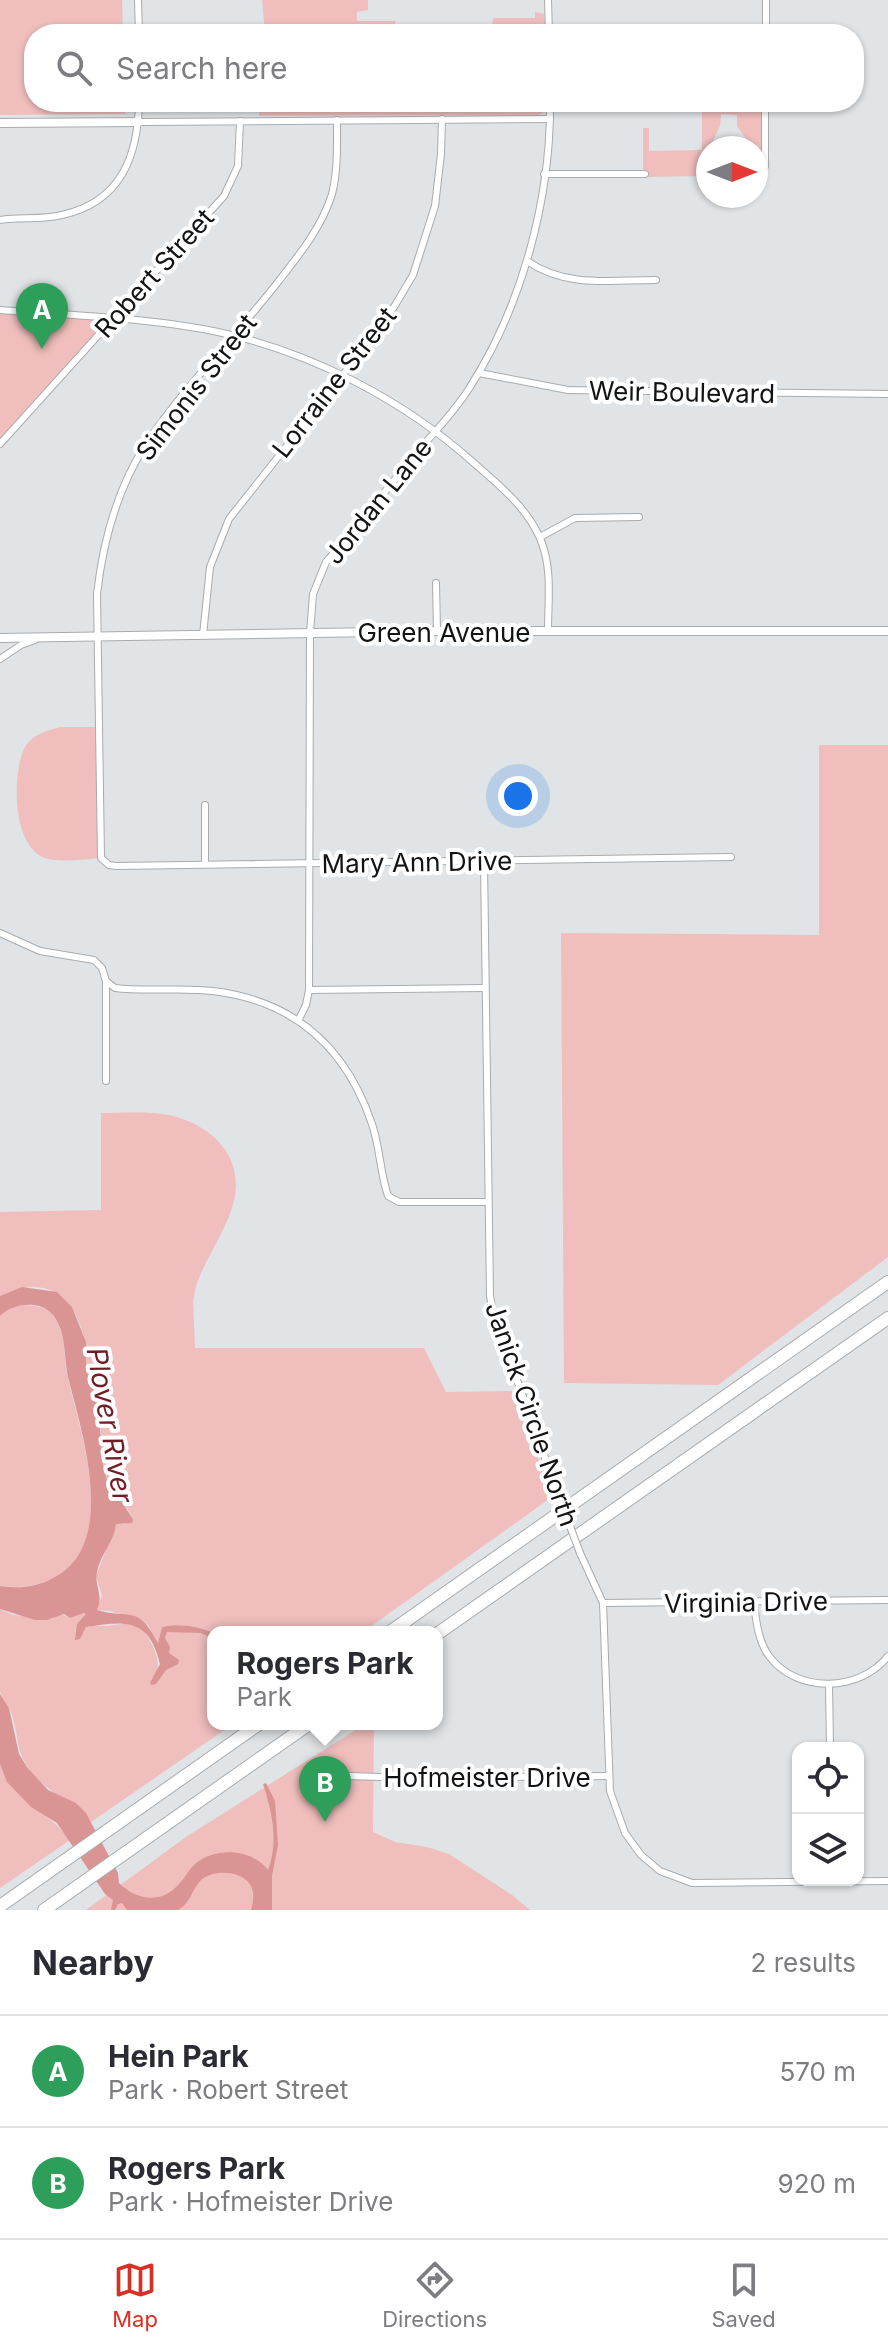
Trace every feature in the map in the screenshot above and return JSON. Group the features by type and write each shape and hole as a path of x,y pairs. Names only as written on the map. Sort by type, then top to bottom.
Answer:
{"highway":[{"path":"399,1626 888,1282"},
{"path":"443,1630 888,1318"},
{"path":"0,1906 250,1730"},
{"path":"44,1910 301,1730"},
{"path":"56,1910 79,1894 92,1878"}],"street":[{"path":"138,0 139,24"},
{"path":"548,0 549,24"},
{"path":"766,0 766,24"},
{"path":"0,220 62,215 98,199 127,166 135,148 139,112"},
{"name":"Jordan Lane","path":"299,1019 309,990 310,633 313,594 321,571 459,404 479,373 516,293 527,261 544,174 550,112"},
{"path":"765,112 765,136"},
{"name":"Lorraine Street","path":"203,635 210,567 229,519 401,297 422,253 439,182 442,119"},
{"path":"0,123 550,119"},
{"name":"Simonis Street","path":"104,862 101,858 97,594 100,567 114,510 125,482 165,418 301,253 318,226 328,205 335,175 337,120"},
{"name":"Robert Street","path":"0,444 227,191 238,166 240,121"},
{"path":"544,174 645,174"},
{"path":"527,261 549,275 570,279 656,280"},
{"path":"0,310 194,328 234,336 343,375 436,431 504,491 530,519 545,553 549,579 548,632"},
{"name":"Weir Boulevard","path":"479,373 568,390 888,394"},
{"path":"540,537 575,518 639,517"},
{"path":"436,583 437,631"},
{"name":"Green Avenue","path":"0,638 437,631 888,631"},
{"path":"0,659 21,645 42,638"},
{"path":"205,805 205,864"},
{"name":"Mary Ann Drive","path":"104,862 116,866 731,857"},
{"name":"Janick Circle North","path":"484,862 489,1279 493,1313 580,1553 603,1603 607,1645 608,1776 619,1820 641,1855 660,1871 692,1883 792,1882"},
{"path":"0,933 40,951 94,960 102,968 106,981 106,1081"},
{"path":"106,981 115,988 212,991 263,1003 299,1019 343,1065 360,1094 379,1147 388,1196 399,1202 488,1202"},
{"path":"309,990 485,988"},
{"name":"Virginia Drive","path":"603,1603 888,1600"},
{"path":"754,1603 759,1636 767,1654 792,1675 829,1684 872,1672 888,1656"},
{"path":"829,1684 830,1742"},
{"name":"Hofmeister Drive","path":"318,1775 387,1778 608,1776"},
{"path":"864,1881 888,1881"}],"shaded area":[{"path":"0,0 122,0 123,24 24,24 24,112 125,114 0,115"},
{"path":"262,0 368,0 368,10 357,12 357,21 395,21 395,24 264,24"},
{"path":"535,12 544,14 545,24 492,24 493,18 535,18"},
{"path":"259,112 543,112 538,115 259,116"},
{"path":"702,112 761,112 761,136 744,136 737,126 737,115 721,114 715,136 702,136"},
{"path":"643,128 649,128 649,151 696,150 696,176 643,177"},
{"path":"0,310 112,319 0,444"},
{"path":"60,727 99,727 101,858 45,858 34,851 26,840 21,825 17,792 24,749 35,737"},
{"path":"819,745 888,745 888,1257 718,1385 564,1383 561,933 819,935"},
{"path":"101,1113 169,1115 197,1125 219,1142 227,1153 236,1180 232,1208 196,1286 193,1301 195,1348 424,1348 446,1392 514,1391 552,1497 371,1626 207,1626 207,1631 175,1625 162,1627 158,1644 148,1625 111,1611 97,1610 102,1595 96,1576 116,1524 125,1524 133,1518 105,1474 99,1405 87,1369 85,1340 73,1310 55,1292 44,1288 31,1287 0,1296 0,1212 101,1210"},
{"name":"Plover River","path":"22,1287 57,1292 72,1307 86,1342 86,1367 99,1407 102,1461 107,1480 133,1519 132,1523 116,1524 99,1566 96,1577 100,1600 97,1610 138,1618 158,1643 162,1627 188,1626 207,1631 207,1636 167,1632 165,1638 170,1647 169,1653 179,1660 178,1664 166,1670 156,1684 150,1683 160,1664 155,1649 142,1630 123,1624 86,1627 80,1639 75,1640 77,1624 84,1613 70,1618 64,1614 47,1620 35,1620 0,1609 0,1586 21,1587 40,1583 53,1578 73,1563 85,1541 91,1488 60,1327 50,1312 38,1306 17,1306 0,1316 0,1296"},
{"path":"24,1305 49,1311 60,1329 68,1379 87,1457 91,1515 85,1541 73,1562 47,1581 7,1587 0,1586 0,1316 7,1308"},
{"path":"0,1609 13,1615 52,1619 58,1615 70,1618 87,1614 80,1639 86,1627 135,1625 145,1633 155,1652 158,1666 156,1684 168,1662 167,1631 200,1633 207,1636 207,1730 224,1730 91,1822 79,1808 53,1792 30,1770 21,1755 11,1712 0,1691"},
{"path":"0,1694 9,1708 19,1754 27,1767 48,1790 76,1803 86,1813 118,1873 119,1883 134,1894 149,1898 165,1895 179,1884 195,1864 223,1852 253,1858 268,1870 274,1837 263,1784 266,1783 275,1801 278,1845 272,1876 272,1910 251,1910 253,1892 247,1881 235,1874 220,1873 201,1880 178,1910 127,1910 122,1903 111,1910 113,1900 105,1894 57,1823 31,1807 7,1782 0,1764"},
{"path":"355,1730 374,1730 373,1832 395,1842 449,1854 530,1910 86,1910 186,1837"},
{"path":"0,1764 14,1788 70,1840 0,1888"}],"place":[{"name":"Hein Park","path":"42,349"},
{"name":"Rogers Park","path":"325,1822"}]}
